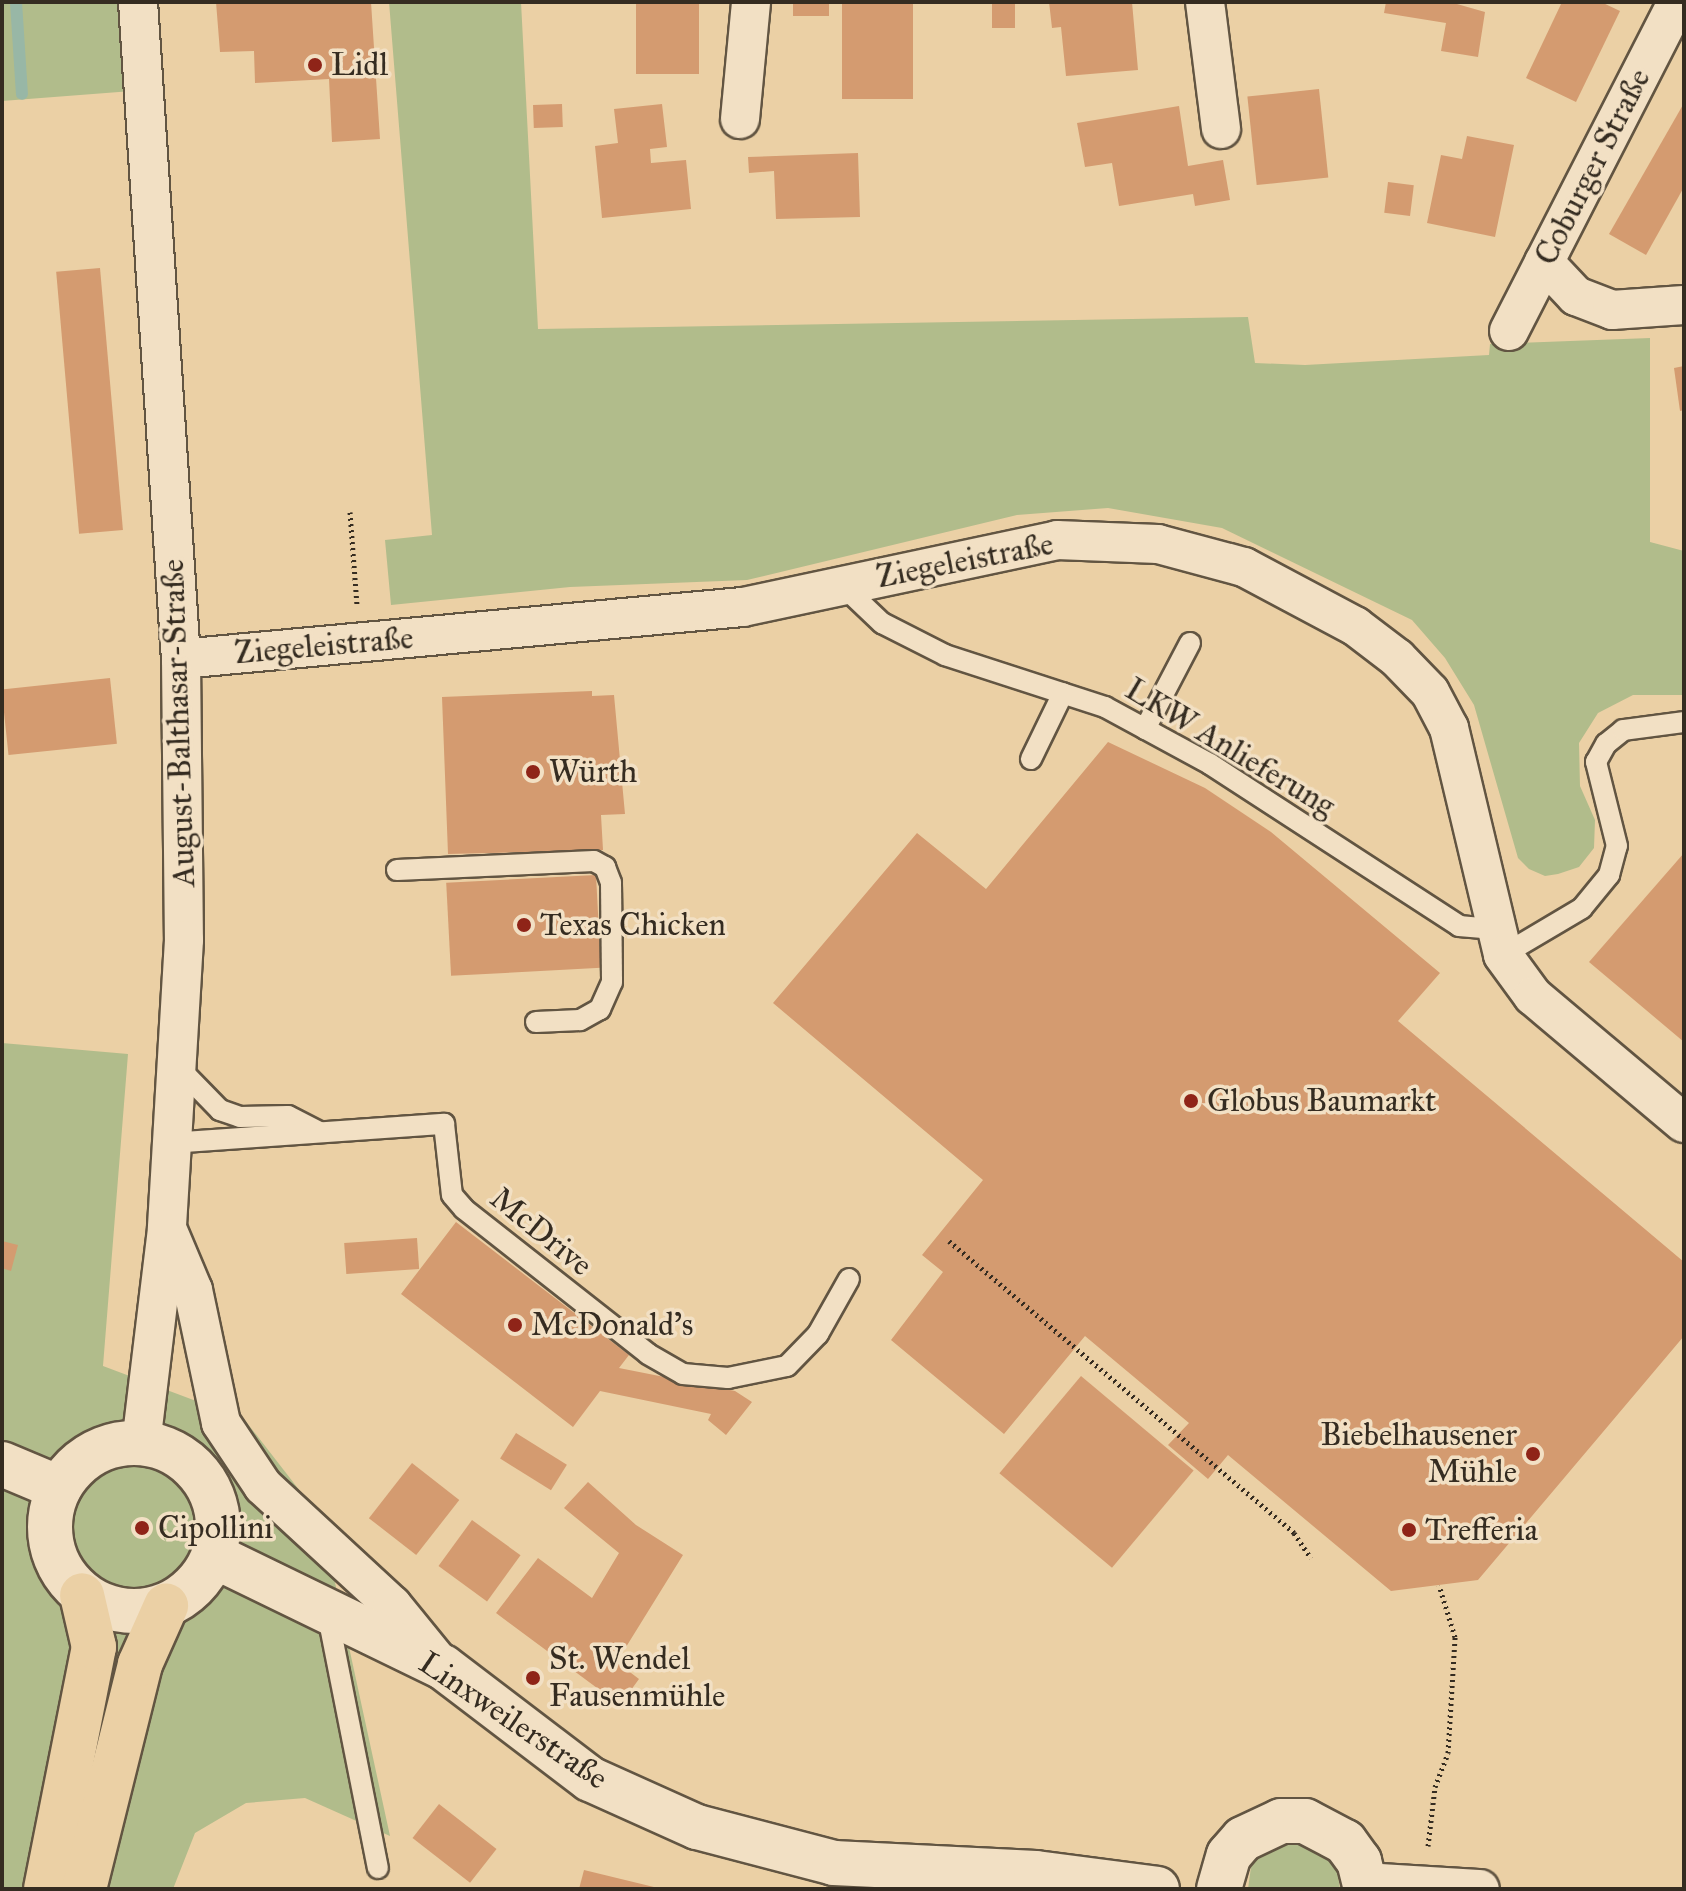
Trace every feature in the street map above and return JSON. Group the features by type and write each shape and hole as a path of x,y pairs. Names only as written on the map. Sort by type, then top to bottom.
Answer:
{"highway":[{"path":"46,1889 94,1647 82,1595"},
{"path":"84,1889 140,1664 166,1606"}],"main road":[{"path":"141,1443 166,1449 204,1480 218,1526 214,1556 199,1581 166,1606 112,1609 82,1595 63,1574 51,1547 51,1511 59,1488 79,1463 100,1450 141,1443"},
{"path":"2,1464 59,1488"},
{"name":"Linxweilerstraße","path":"214,1556 326,1607 443,1667 590,1779 697,1827 834,1863 1157,1889"},
{"path":"1219,1889 1229,1855 1243,1839 1281,1821 1305,1821 1345,1842 1366,1886"}],"street":[{"name":"August-Balthasar-Straße","path":"138,2 181,659 184,940 167,1229 141,1443"},
{"path":"740,119 751,2"},
{"path":"1205,2 1221,129"},
{"name":"Coburger Straße","path":"1509,331 1671,4"},
{"path":"1544,262 1576,296 1612,310 1684,305"},
{"name":"Ziegeleistraße","path":"181,659 743,607 1057,540 1158,544 1244,567 1355,626 1397,658 1430,692 1449,728 1499,942 1533,996 1684,1123"},
{"path":"167,1229 193,1290 221,1423 263,1486 392,1605 443,1667"},
{"path":"1366,1886 1480,1889"}],"lane":[{"name":"LKW Anlieferung","path":"843,586 882,623 945,655 1105,707 1210,764 1459,926 1499,942"},
{"path":"1145,729 1190,643"},
{"path":"1031,759 1063,693"},
{"path":"1499,942 1582,908 1609,875 1617,846 1596,762 1606,744 1623,730 1684,722"},
{"path":"397,870 594,861 605,867 611,883 612,982 600,1009 580,1020 536,1022"},
{"path":"175,1063 220,1110 240,1117 288,1116 319,1132"},
{"name":"McDrive","path":"319,1132 444,1124 452,1195 470,1215 648,1354 683,1374 728,1378 787,1366 818,1334 849,1279"},
{"path":"170,1143 319,1132"},
{"path":"326,1607 378,1868"}],"path":[{"path":"350,512 360,644"},
{"path":"949,1241 1294,1533 1311,1558"},
{"path":"1428,1845 1435,1787 1448,1753 1455,1637 1439,1585"}],"green space":[{"path":"2,2 138,2 145,90 2,101"},
{"path":"389,2 521,2 538,329 1248,317 1255,363 1305,365 1489,355 1490,344 1650,338 1650,542 1684,551 1684,695 1633,695 1598,713 1579,743 1580,786 1595,820 1594,848 1579,867 1558,874 1545,876 1529,869 1518,858 1474,705 1445,658 1412,620 1222,528 1108,508 1017,515 747,580 570,587 391,605 385,540 432,535"},
{"path":"2,1043 128,1054 103,1366 244,1419 321,1518 390,1836 305,1798 246,1803 195,1833 173,1889 2,1889"},
{"path":"1293,1839 1328,1854 1337,1869 1340,1889 1248,1889 1251,1867 1260,1854"}],"building":[{"name":"Lidl","path":"216,2 371,2 380,139 332,142 329,79 255,83 254,51 220,52"},
{"path":"636,2 699,2 699,74 636,74"},
{"path":"793,2 829,2 829,16 793,16"},
{"path":"842,2 913,2 913,99 842,99"},
{"path":"992,2 1015,2 1015,28 992,28"},
{"path":"1049,2 1132,2 1138,70 1066,76 1061,27 1052,28"},
{"path":"1386,2 1450,2 1485,12 1478,57 1441,51 1446,23 1384,13"},
{"path":"1562,2 1601,2 1620,11 1576,102 1526,78"},
{"path":"1319,89 1328,178 1257,185 1247,97"},
{"path":"1684,103 1684,187 1646,255 1609,234"},
{"path":"562,104 563,127 534,128 533,105"},
{"path":"662,104 667,147 650,149 651,163 686,160 691,209 602,218 595,146 618,143 614,109"},
{"path":"1179,106 1188,166 1223,160 1230,200 1195,206 1193,194 1119,206 1112,163 1085,167 1077,123"},
{"path":"1467,136 1514,145 1495,237 1427,223 1441,155 1462,159"},
{"path":"858,153 860,217 776,219 774,171 749,173 748,157"},
{"path":"1388,182 1414,185 1410,216 1384,213"},
{"path":"100,268 123,530 79,534 56,272"},
{"path":"1684,366 1684,410 1680,411 1674,368"},
{"path":"110,678 117,744 8,755 2,689"},
{"name":"Würth","path":"592,691 592,696 614,695 625,814 601,815 603,850 448,854 442,697"},
{"name":"Globus Baumarkt","path":"1108,742 1205,788 1271,832 1440,973 1398,1021 1684,1262 1684,1336 1478,1580 1391,1591 1228,1455 1208,1479 1168,1445 1189,1423 1085,1336 1004,1434 891,1340 943,1272 922,1255 983,1180 773,1003 917,833 986,889"},
{"path":"1684,853 1684,1042 1589,962"},
{"name":"Texas Chicken","path":"596,875 601,968 451,976 446,883"},
{"name":"McDonald's","path":"456,1222 629,1355 619,1368 735,1391 752,1402 726,1435 708,1420 711,1414 600,1391 573,1427 401,1294"},
{"path":"417,1238 419,1269 346,1274 344,1243"},
{"path":"2,1241 18,1245 11,1271 2,1268"},
{"path":"1081,1376 1194,1470 1112,1568 999,1473"},
{"path":"516,1433 567,1465 551,1490 500,1458"},
{"path":"412,1463 459,1500 416,1555 369,1518"},
{"path":"588,1482 636,1525 683,1555 626,1647 620,1645 610,1657 639,1679 620,1705 496,1613 538,1558 592,1598 619,1553 564,1508"},
{"path":"472,1520 521,1555 487,1601 438,1566"},
{"path":"439,1804 497,1849 470,1883 413,1838"},
{"path":"584,1870 658,1888 658,1889 579,1889"}],"waterway":[{"path":"16,2 22,94"}],"place":[{"name":"Lidl","path":"315,65"},
{"name":"Würth","path":"533,772"},
{"name":"Texas Chicken","path":"524,925"},
{"name":"Globus Baumarkt","path":"1191,1101"},
{"name":"McDonald's","path":"515,1325"},
{"name":"Biebelhausener Mühle","path":"1533,1454"},
{"name":"Cipollini","path":"142,1528"},
{"name":"Trefferia","path":"1409,1530"},
{"name":"St. Wendel Fausenmühle","path":"533,1678"}]}
